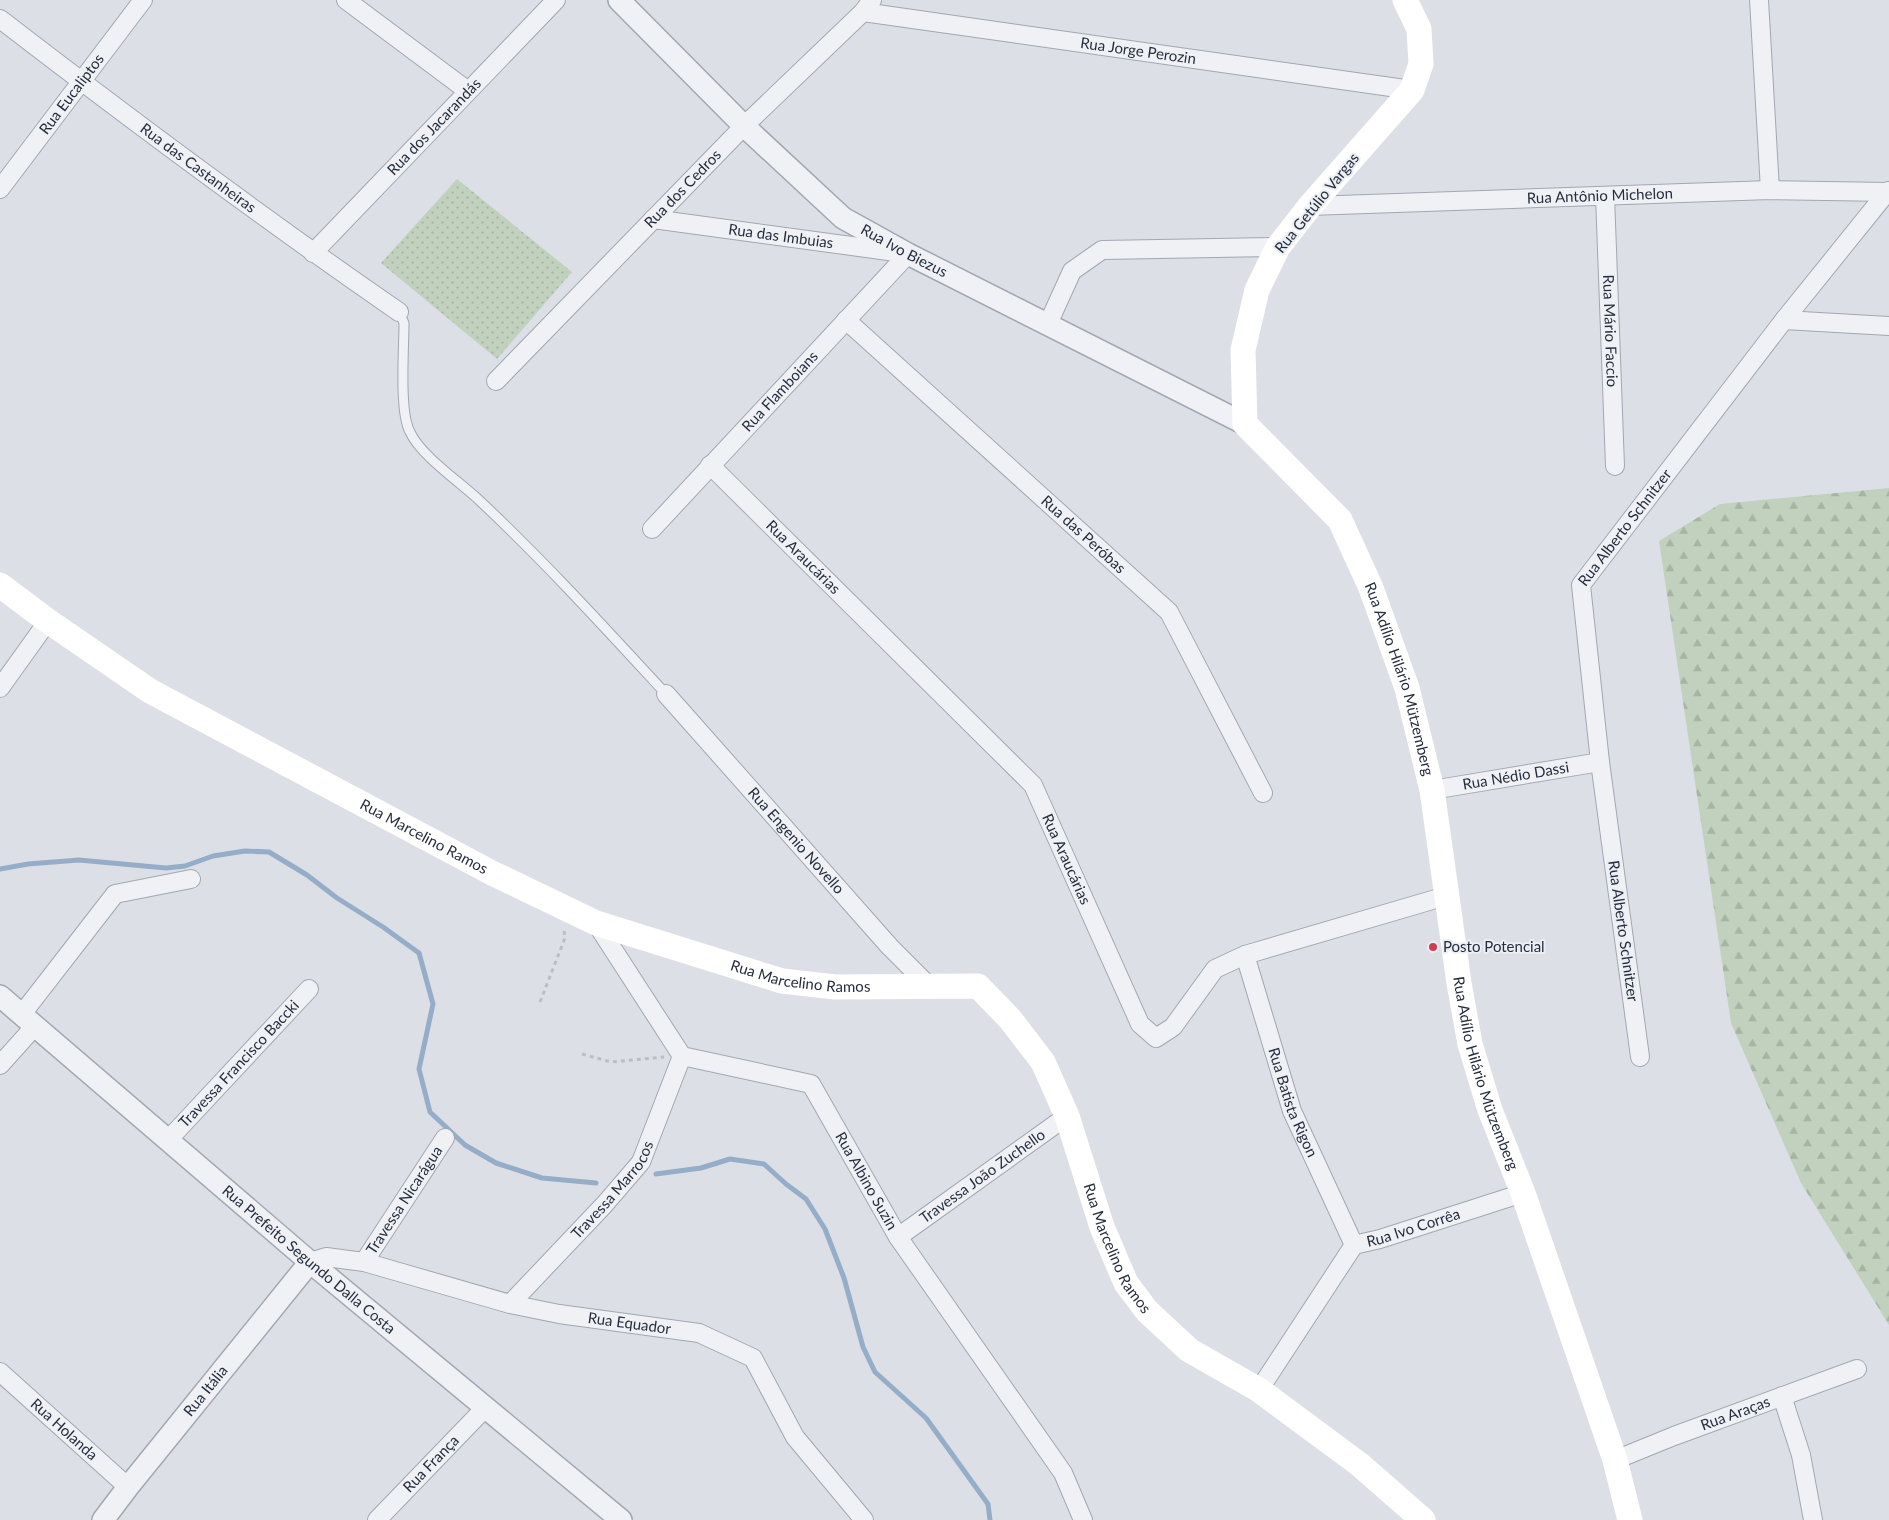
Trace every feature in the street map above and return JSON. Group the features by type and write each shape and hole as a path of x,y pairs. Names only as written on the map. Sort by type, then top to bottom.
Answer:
{"main road":[{"name":"Rua Getúlio Vargas","path":"1245,424 1243,350 1257,290 1278,247 1310,206 1412,90 1421,64 1419,29 1405,0"},
{"name":"Rua Adílio Hilário Mützemberg","path":"1245,424 1340,520 1371,588 1407,688 1432,790 1446,896 1470,1044 1490,1110 1523,1193 1615,1460 1630,1520"},
{"name":"Rua Marcelino Ramos","path":"0,585 48,621 150,691 492,873 596,924 782,980 835,987 978,986 1010,1019 1043,1062 1067,1116 1102,1227 1126,1283 1147,1310 1188,1350 1259,1390 1359,1464 1423,1520"}],"street":[{"name":"Rua Eucaliptos","path":"0,189 143,0"},
{"path":"346,0 468,91"},
{"name":"Rua dos Jacarandás","path":"313,252 556,0"},
{"name":"Rua Ivo Biezus","path":"619,0 744,126 843,218 908,254 1245,424"},
{"path":"1759,0 1770,190"},
{"name":"Rua dos Cedros","path":"496,381 744,126 868,6"},
{"name":"Rua Jorge Perozin","path":"868,6 1412,90"},
{"name":"Rua das Castanheiras","path":"0,19 82,82 313,252 399,312"},
{"name":"Rua Antônio Michelon","path":"1310,206 1770,190 1888,192"},
{"name":"Rua Alberto Schnitzer","path":"1640,1057 1600,762 1581,585 1784,320 1888,192"},
{"name":"Rua Mário Faccio","path":"1605,196 1615,466"},
{"name":"Rua das Imbuias","path":"653,219 908,254"},
{"path":"1048,324 1072,271 1102,250 1278,247"},
{"name":"Rua Flamboians","path":"652,529 908,254"},
{"name":"Rua das Peróbas","path":"846,320 1168,612 1263,793"},
{"path":"1784,320 1889,326"},
{"name":"Rua Araucárias","path":"710,465 1033,785 1140,1024 1156,1038 1173,1028 1215,969 1245,956 1446,896"},
{"path":"0,688 48,621"},
{"name":"Rua Engenio Novello","path":"666,694 890,947 929,986"},
{"name":"Rua Nédio Dassi","path":"1432,790 1600,762"},
{"path":"0,1065 115,894 191,880"},
{"path":"596,924 682,1056"},
{"name":"Rua Batista Rigon","path":"1245,956 1292,1111 1354,1245"},
{"name":"Travessa Francisco Baccki","path":"168,1140 309,989"},
{"name":"Rua Prefeito Segundo Dalla Costa","path":"0,996 310,1262 621,1520"},
{"name":"Rua Albino Suzin","path":"682,1056 811,1084 898,1237 1063,1473 1083,1520"},
{"name":"Travessa Marrocos","path":"510,1304 604,1205 641,1162 682,1056"},
{"name":"Travessa João Zuchello","path":"898,1237 1067,1116"},
{"name":"Travessa Nicarágua","path":"364,1262 445,1138"},
{"name":"Rua Ivo Corrêa","path":"1259,1390 1354,1245 1380,1239 1523,1193"},
{"name":"Rua Equador","path":"310,1262 326,1257 364,1262 510,1304 559,1314 699,1333 752,1358 795,1437 864,1520"},
{"name":"Rua Itália","path":"103,1520 310,1262"},
{"name":"Rua Araças","path":"1615,1460 1674,1436 1857,1369"},
{"name":"Rua Holanda","path":"3,1381 128,1487"},
{"path":"1782,1396 1801,1455 1813,1520"},
{"name":"Rua França","path":"377,1520 486,1408"}],"lane":[{"path":"399,312 404,323 404,402 409,432 421,448 500,520 666,694"}],"path":[{"path":"540,1002 564,938 564,923"},
{"path":"582,1054 612,1062 682,1056"}],"green space":[{"path":"457,179 572,272 497,359 381,263"},
{"path":"1889,488 1889,1325 1801,1183 1731,1023 1659,541 1720,504"}],"waterway":[{"path":"0,869 28,864 79,860 166,868 185,866 213,856 245,851 269,852 307,875 337,898 383,927 419,953 433,1004 419,1069 430,1112 465,1145 496,1163 542,1178 596,1183"},
{"path":"656,1174 701,1168 730,1159 764,1164 806,1199 825,1229 844,1278 863,1347 875,1372 926,1418 988,1504 990,1520"}],"place":[{"name":"Posto Potencial","path":"1433,947"}]}
